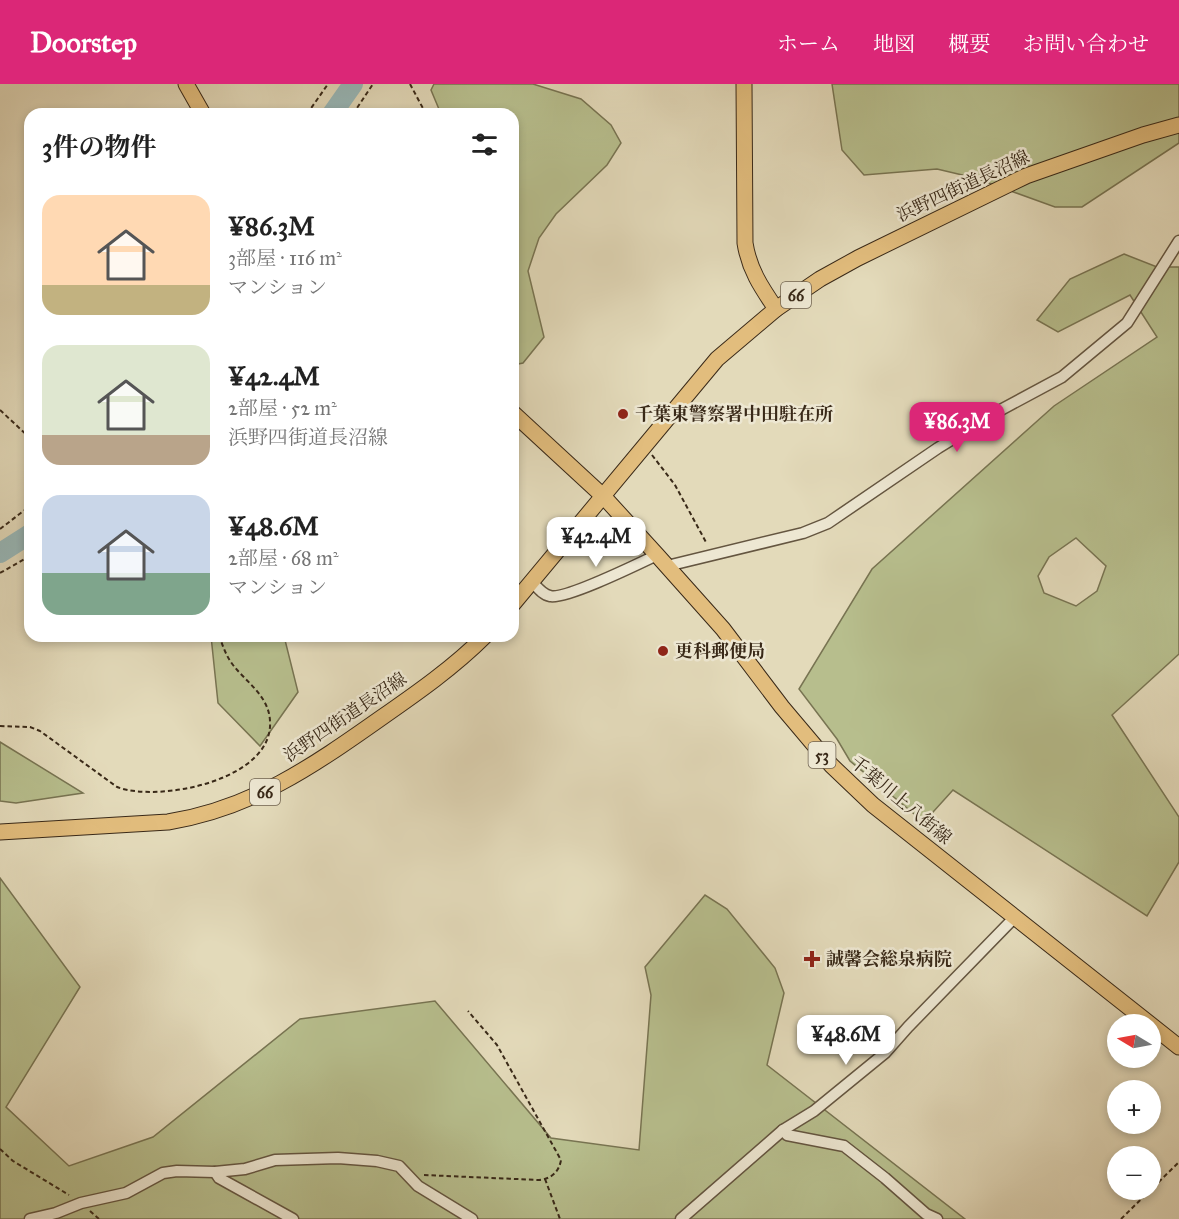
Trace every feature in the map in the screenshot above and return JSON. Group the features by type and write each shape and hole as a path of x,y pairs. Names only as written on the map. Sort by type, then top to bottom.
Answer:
{"main road":[{"path":"186,84 200,108"},
{"name":"66","path":"744,84 745,243 754,277 776,309"},
{"name":"浜野四街道長沼線","path":"519,597 717,359 776,309 820,279 858,258 1026,176 1143,135 1179,125"},
{"name":"千葉川上八街線","path":"519,419 604,497 662,560 723,629 782,707 831,765 873,805 1179,1047"},
{"name":"浜野四街道長沼線","path":"0,832 168,822 191,818 238,804 268,791 316,764 459,662 479,642"}],"street":[{"path":"532,582 544,594 556,597 662,560 713,555 803,533 828,523 938,448 995,413 1062,377 1127,323 1179,241"},
{"path":"681,1219 783,1130 814,1111 885,1053 1015,917"},
{"path":"783,1130 787,1135 844,1146 926,1214 937,1219"},
{"path":"30,1219 56,1213 81,1203 126,1193 163,1173 215,1172 245,1169 275,1160 338,1158 399,1166 418,1186 472,1219"},
{"path":"215,1172 219,1178 293,1219"}],"path":[{"path":"311,108 328,84"},
{"path":"357,108 373,84"},
{"path":"410,84 423,108"},
{"path":"0,410 24,432"},
{"path":"644,447 654,456 675,484 713,555"},
{"path":"0,529 24,511"},
{"path":"0,573 24,559"},
{"path":"0,726 30,727 40,731 117,787 126,791 138,793 189,789 230,775 257,754 269,734 270,719 262,698 234,666 221,642"},
{"path":"409,1174 545,1179 553,1175 560,1167 561,1160 497,1044 468,1011"},
{"path":"0,1149 13,1161 81,1203 99,1219"},
{"path":"1121,1219 1179,1162"},
{"path":"545,1179 560,1219"}],"green space":[{"path":"434,84 533,84 581,99 611,125 621,143 607,165 556,214 539,238 528,271 544,337 523,363 519,364 519,108 438,108 431,90"},
{"path":"832,84 1179,84 1179,143 1082,207 1055,207 975,178 937,169 864,175 842,150"},
{"path":"1124,254 1157,267 1179,267 1179,654 1112,715 1179,817 1179,862 1147,916 953,790 924,822 850,761 837,739 799,689 872,569 1054,406 1157,337 1130,295 1058,332 1037,320 1070,279","holes":["1076,538 1106,566 1097,591 1076,606 1044,593 1038,576 1049,557"]},
{"path":"212,642 286,642 298,692 260,746 218,703"},
{"path":"0,742 83,793 16,803 0,801"},
{"path":"0,878 80,987 6,1107 69,1166 153,1137 300,1019 435,1001 551,1138 639,1150 651,995 645,967 705,895 727,909 775,968 784,993 767,1065 965,1219 0,1219"}],"waterway":[{"path":"336,108 353,84"},
{"path":"0,553 24,538"}],"place":[{"name":"千葉東警察署中田駐在所","path":"623,414"},
{"name":"更科郵便局","path":"663,651"},
{"name":"誠馨会総泉病院","path":"812,959"}]}
